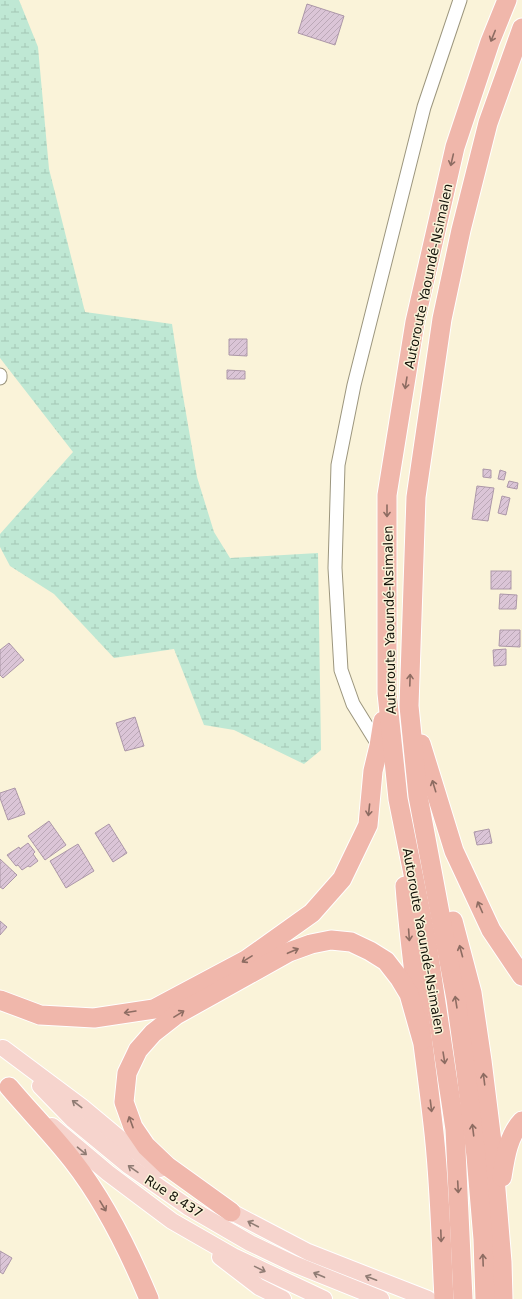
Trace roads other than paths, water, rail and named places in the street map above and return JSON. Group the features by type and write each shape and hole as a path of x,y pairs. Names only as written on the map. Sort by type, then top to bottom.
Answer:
{"highway":[{"name":"Autoroute Yaoundé-Nsimalen","path":"463,1299 455,1129 427,943 398,799 387,694 387,495 415,322 455,147 490,42 507,0"},
{"name":"Autoroute Yaoundé-Nsimalen","path":"485,1299 476,1156 466,1072 456,999 418,796 409,706 416,497 442,319 488,124 522,28"},
{"path":"0,1000 40,1015 94,1018 154,1009 246,960 312,913 342,879 368,825 373,771 379,746 387,694"},
{"path":"409,706 454,850 490,930 522,976"},
{"path":"418,796 472,992 492,1142 502,1262 503,1299"},
{"path":"398,799 409,944 433,1125 441,1226 444,1299"},
{"path":"231,1212 167,1166 146,1146 133,1127 124,1102 127,1073 138,1050 153,1033 176,1015 289,952 311,944 331,940 351,942 386,961 409,994 422,1040"},
{"path":"4,1083 73,1161 98,1198 121,1237 149,1299"},
{"path":"499,1226 504,1160 516,1128 522,1121"}],"main road":[{"path":"1,1046 82,1107 147,1160 176,1180 231,1212 308,1252 428,1299"},
{"name":"Rue 8.437","path":"1,1046 72,1119 129,1166 188,1207 250,1242 294,1264 381,1299"},
{"name":"Rue 8.437","path":"4,1083 58,1132 108,1173 172,1221 233,1256 324,1299"},
{"path":"172,1221 259,1287 283,1299"}],"street":[{"path":"379,746 353,704 341,670 335,568 338,465 354,386 424,107 460,0"}]}
